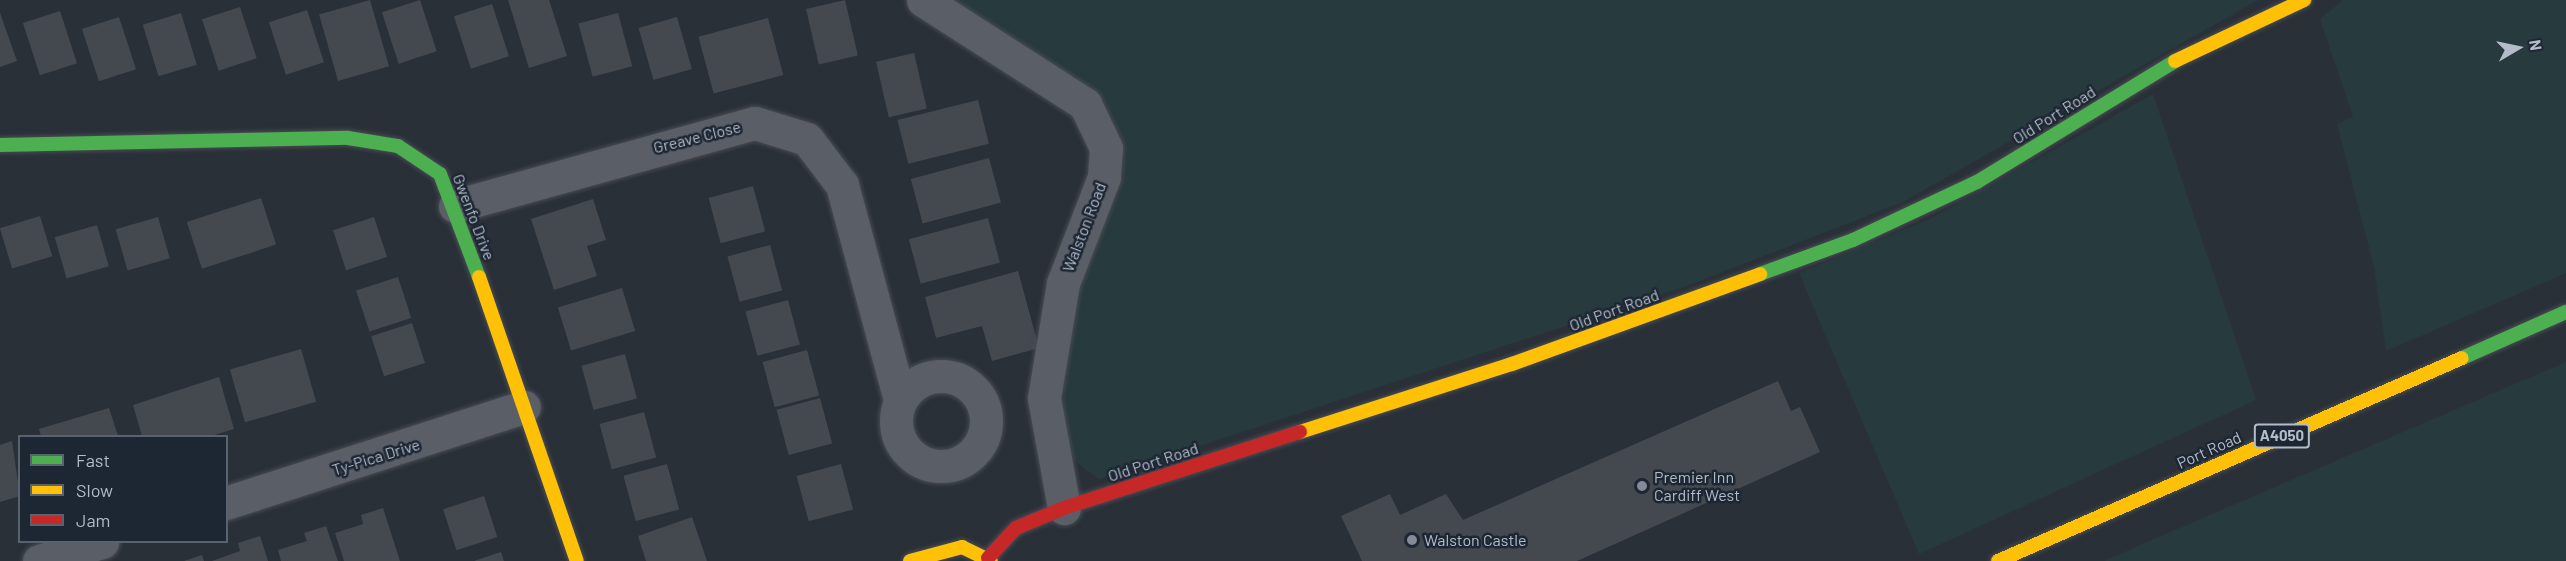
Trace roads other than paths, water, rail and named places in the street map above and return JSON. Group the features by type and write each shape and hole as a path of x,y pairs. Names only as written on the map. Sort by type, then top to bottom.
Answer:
{"street":[{"name":"Walston Road","path":"923,0 1085,104 1106,148 1104,177 1063,283 1044,398 1064,508"},
{"name":"Old Port Road","path":"910,561 962,547 989,560 1016,528 1064,508 1512,364 1853,240 1977,182 2153,71 2304,0"},
{"name":"Greave Close","path":"455,206 755,123 807,139 843,184 900,400"},
{"name":"Gwenfo Drive","path":"0,145 373,139 421,157 440,174 455,206 577,561"},
{"name":"Port Road","path":"1998,561 2566,312"},
{"name":"Ty-Pica Drive","path":"228,502 524,407"},
{"path":"39,561 99,543"}],"place":[{"name":"Premier Inn Cardiff West","path":"1642,486"},
{"name":"Walston Castle","path":"1412,540"}]}
